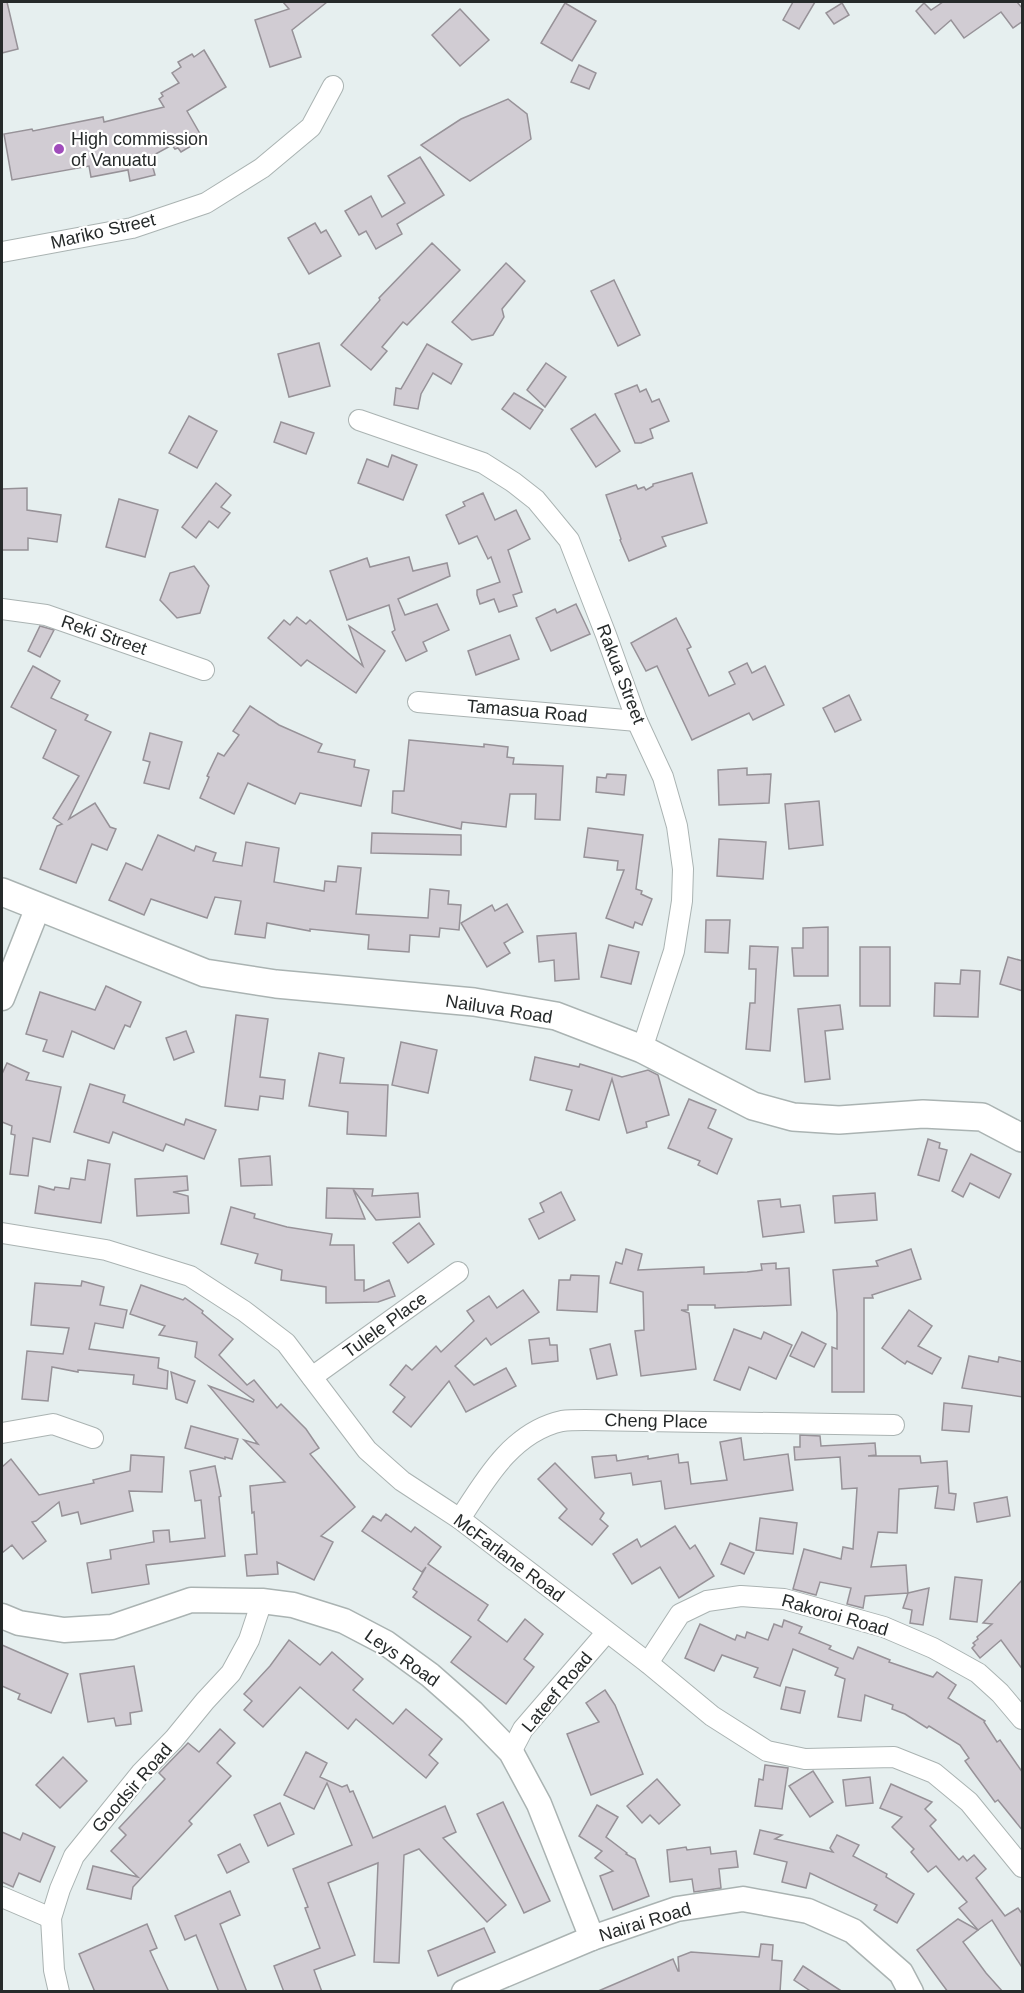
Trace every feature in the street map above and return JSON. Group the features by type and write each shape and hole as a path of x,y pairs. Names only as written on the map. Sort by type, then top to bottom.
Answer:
{"main road":[{"name":"Nailuva Road","path":"2,892 206,973 276,984 474,1002 556,1016 642,1049 753,1106 793,1117 839,1120 923,1114 982,1117 1023,1138"}],"street":[{"name":"Mariko Street","path":"2,252 132,228 206,203 262,168 311,127 333,86"},
{"name":"Rakua Street","path":"359,420 483,463 536,500 569,540 638,721 663,777 677,826 682,869 682,901 674,951 642,1049"},
{"name":"Reki Street","path":"2,609 46,615 204,670"},
{"name":"Tamasua Road","path":"417,702 638,721"},
{"path":"2,998 38,907"},
{"name":"McFarlane Road","path":"2,1233 106,1250 190,1276 244,1311 286,1343 367,1450 402,1481 460,1519 648,1663 712,1716 767,1751 805,1759 894,1757 934,1773 969,1802 1023,1867"},
{"name":"Tulele Place","path":"312,1377 458,1272"},
{"name":"Cheng Place","path":"460,1519 494,1466 526,1438 540,1429 562,1421 894,1425"},
{"path":"2,1433 53,1424 93,1438"},
{"name":"Rakoroi Road","path":"648,1663 680,1614 706,1601 741,1596 784,1599 884,1627 933,1648 978,1673 1023,1719"},
{"name":"Leys Road","path":"2,1616 19,1623 64,1630 112,1627 191,1600 262,1601 293,1605 344,1621 386,1643 430,1675 472,1712 511,1752 538,1804 592,1938"},
{"name":"Goodsir Road","path":"59,1992 54,1970 51,1918 74,1856 141,1773 231,1673 249,1640 262,1601"},
{"name":"Lateef Road","path":"511,1752 524,1728 606,1633"},
{"path":"2,1897 51,1918"},
{"name":"Nairai Road","path":"464,1992 592,1938 677,1909 743,1899 808,1911 853,1931 901,1973 911,1992"}],"building":[{"path":"2,2 7,2 18,49 2,53"},
{"path":"283,2 327,2 292,30 301,57 270,67 255,20 289,9"},
{"path":"793,2 815,2 799,29 783,20"},
{"path":"943,2 1017,2 1023,9 1023,21 1013,28 1001,12 964,38 951,20 935,34 916,11 924,3 931,10"},
{"path":"565,3 596,21 572,61 541,43"},
{"path":"842,3 849,15 834,24 826,13"},
{"path":"460,9 489,40 460,66 432,35"},
{"path":"204,50 226,87 187,111 203,139 181,152 172,145 150,157 155,175 130,181 128,170 91,177 89,166 12,180 4,134 32,129 33,131 103,117 104,122 164,107 159,99 163,96 161,93 179,83 172,73 181,67 178,62 192,54 194,57"},
{"path":"579,65 596,73 589,89 571,82"},
{"path":"508,99 527,114 531,139 470,181 421,145 461,119"},
{"path":"420,157 444,195 397,224 402,234 376,249 366,231 359,235 345,211 371,196 382,217 405,203 388,176"},
{"path":"315,223 321,233 326,230 341,256 309,274 288,238"},
{"path":"432,243 460,270 407,325 403,322 382,347 387,351 371,370 341,345 380,300 379,298"},
{"path":"506,263 525,281 502,309 504,317 493,335 472,340 452,322"},
{"path":"614,280 640,335 618,346 591,291"},
{"path":"319,343 330,386 289,397 278,354"},
{"path":"427,344 462,364 451,384 433,373 421,394 418,409 394,405 396,388 401,389"},
{"path":"546,363 566,377 545,407 527,390"},
{"path":"637,385 640,392 646,389 652,402 659,399 669,421 650,429 653,438 641,443 635,443 615,394"},
{"path":"514,393 543,410 530,429 502,409"},
{"path":"595,414 620,451 596,467 571,429"},
{"path":"189,416 217,431 197,468 169,453"},
{"path":"281,422 314,433 306,454 274,442"},
{"path":"392,455 417,465 403,500 358,483 367,459 388,467"},
{"path":"692,473 707,523 662,537 666,546 629,561 606,495 636,485 638,489 644,487 646,490 653,484"},
{"path":"216,483 231,495 221,507 230,513 218,528 209,521 196,538 182,527"},
{"path":"27,488 27,510 61,515 57,542 28,538 28,550 2,550 2,489"},
{"path":"483,493 495,520 516,510 530,539 508,550 522,592 513,595 517,606 499,612 494,599 480,604 477,595 477,590 500,582 491,557 488,559 477,536 459,544 446,515 465,506 463,502"},
{"path":"119,499 158,510 145,557 106,547"},
{"path":"409,557 413,571 447,563 450,576 398,599 405,615 437,604 449,630 423,642 427,651 406,661 392,632 395,630 389,605 347,620 330,571 367,558 370,567"},
{"path":"194,566 209,586 200,613 177,618 160,600 170,573"},
{"path":"576,604 590,634 551,651 536,618 555,609 557,613"},
{"path":"297,617 306,624 310,620 363,666 349,626 385,651 356,693 307,660 301,666 268,638 284,620 290,625"},
{"path":"676,618 691,647 687,649 709,696 735,684 729,672 747,663 752,673 765,666 784,705 753,720 749,713 692,740 657,666 646,671 631,643"},
{"path":"40,626 54,630 40,657 28,651"},
{"path":"510,635 519,659 476,675 468,651"},
{"path":"33,666 60,681 51,698 88,715 85,720 111,732 69,819 95,803 110,827 116,829 107,850 92,844 76,883 40,869 57,826 62,824 53,818 79,776 43,758 56,730 11,707"},
{"path":"849,695 861,720 835,732 823,708"},
{"path":"250,706 279,725 322,744 318,752 355,760 354,767 369,770 361,806 300,793 295,804 248,783 234,814 200,798 218,753 224,756 239,735 233,731"},
{"path":"150,733 182,742 169,789 144,783 150,762 143,760"},
{"path":"409,740 508,747 507,757 514,758 513,764 563,766 560,820 535,819 536,794 510,794 506,827 462,822 461,829 392,813 393,791 404,791"},
{"path":"747,768 747,775 771,774 769,803 719,805 718,770"},
{"path":"607,774 626,775 624,795 596,792 597,777 606,778"},
{"path":"819,801 823,845 789,849 785,804"},
{"path":"588,828 643,835 636,889 652,899 642,925 635,922 633,928 606,918 624,870 617,870 618,861 584,857"},
{"path":"372,833 461,835 461,855 371,853"},
{"path":"158,835 194,851 196,846 216,853 213,861 242,866 246,842 279,848 274,882 324,891 325,881 336,882 338,866 361,868 356,914 428,918 430,889 449,891 448,904 461,905 459,930 440,928 439,937 410,935 409,952 368,949 369,935 310,929 310,931 267,923 265,938 235,934 241,901 215,897 207,918 151,899 144,915 109,900 126,863 142,870"},
{"path":"719,839 766,842 763,879 717,876"},
{"path":"507,904 523,932 504,943 510,953 487,967 461,923 492,905 495,911"},
{"path":"706,920 730,920 728,953 705,952"},
{"path":"828,927 828,976 794,976 792,948 803,948 803,928"},
{"path":"576,933 579,979 555,981 554,960 539,962 537,936"},
{"path":"609,945 639,952 631,984 601,977"},
{"path":"750,946 778,947 770,1051 746,1049 750,1003 755,1003 756,969 749,969"},
{"path":"860,947 890,947 890,1006 860,1006"},
{"path":"1008,957 1023,961 1023,991 1000,984"},
{"path":"961,970 980,971 978,1017 934,1016 935,983 960,984"},
{"path":"106,986 141,1002 130,1027 125,1025 114,1049 72,1031 63,1057 43,1051 47,1040 26,1034 40,992 95,1010"},
{"path":"840,1005 843,1029 825,1031 830,1079 805,1082 798,1009"},
{"path":"236,1015 268,1019 260,1077 285,1080 283,1099 260,1096 258,1110 225,1106"},
{"path":"186,1031 194,1052 174,1060 166,1038"},
{"path":"401,1042 437,1050 428,1093 392,1085"},
{"path":"319,1053 344,1058 340,1083 388,1085 386,1136 347,1134 348,1112 309,1106"},
{"path":"535,1057 579,1067 580,1064 622,1077 648,1070 658,1075 669,1115 646,1122 647,1127 627,1133 612,1079 599,1120 566,1110 572,1090 530,1080"},
{"path":"7,1063 29,1073 26,1080 61,1087 50,1142 33,1138 28,1176 10,1174 15,1135 11,1134 12,1126 2,1122 2,1074"},
{"path":"90,1084 125,1095 123,1102 184,1125 186,1119 216,1130 204,1159 166,1144 163,1151 113,1132 109,1143 74,1132"},
{"path":"689,1099 716,1110 708,1128 732,1139 717,1174 698,1165 700,1161 668,1148"},
{"path":"928,1139 940,1143 939,1148 947,1150 939,1181 918,1175"},
{"path":"971,1154 1011,1174 999,1198 970,1183 963,1197 952,1191"},
{"path":"270,1156 272,1185 241,1186 239,1159"},
{"path":"88,1160 110,1164 101,1223 35,1213 39,1186 54,1190 55,1187 69,1189 71,1178 85,1180"},
{"path":"187,1176 188,1190 173,1192 188,1196 189,1213 137,1216 135,1179"},
{"path":"327,1188 373,1189 372,1196 418,1193 420,1217 376,1220 353,1189 365,1219 326,1218"},
{"path":"561,1192 575,1220 539,1239 529,1219 544,1212 540,1203"},
{"path":"875,1193 877,1220 835,1223 833,1196"},
{"path":"780,1199 781,1207 800,1205 804,1232 763,1237 758,1201"},
{"path":"231,1207 255,1214 254,1218 287,1227 332,1234 330,1245 354,1245 355,1280 364,1280 364,1291 389,1280 395,1296 378,1302 326,1303 326,1287 281,1280 282,1270 255,1263 258,1254 221,1244"},
{"path":"419,1223 434,1244 408,1263 393,1243"},
{"path":"626,1249 642,1254 638,1270 704,1267 704,1274 747,1272 762,1270 761,1264 776,1263 776,1269 789,1268 791,1305 715,1308 715,1305 688,1305 688,1310 681,1310 689,1313 696,1369 641,1376 635,1331 644,1330 643,1292 610,1283 616,1262 622,1264"},
{"path":"911,1249 921,1279 872,1295 873,1298 864,1298 864,1392 832,1392 832,1347 837,1349 837,1313 833,1270 878,1266 876,1261"},
{"path":"571,1275 599,1276 597,1312 557,1310 559,1280 570,1280"},
{"path":"82,1281 104,1287 100,1305 127,1310 123,1328 95,1323 89,1349 159,1358 158,1368 168,1371 167,1389 133,1384 134,1375 78,1370 78,1372 52,1367 48,1401 22,1399 27,1351 63,1354 69,1328 31,1325 35,1283 81,1286"},
{"path":"141,1285 183,1300 185,1298 203,1311 202,1313 233,1339 219,1355 247,1385 254,1380 277,1408 281,1404 306,1429 319,1448 310,1454 355,1507 321,1536 333,1542 314,1580 277,1562 278,1574 247,1576 245,1555 257,1554 250,1486 285,1482 244,1440 258,1444 209,1386 253,1402 254,1400 195,1357 197,1342 159,1335 165,1326 130,1314"},
{"path":"523,1290 539,1312 491,1345 486,1338 455,1366 474,1385 506,1368 516,1386 466,1412 449,1381 411,1427 393,1412 405,1397 390,1385 406,1365 412,1370 436,1346 441,1352 474,1321 467,1311 489,1296 497,1308"},
{"path":"909,1310 932,1326 918,1346 941,1358 932,1374 907,1361 905,1364 882,1348"},
{"path":"734,1329 761,1339 764,1332 792,1345 776,1379 749,1367 740,1390 714,1380"},
{"path":"802,1332 826,1344 814,1367 790,1356"},
{"path":"549,1338 550,1345 557,1345 558,1361 532,1364 529,1340"},
{"path":"610,1344 617,1375 597,1379 590,1349"},
{"path":"969,1356 998,1362 999,1357 1023,1362 1023,1397 962,1388"},
{"path":"171,1372 195,1381 187,1403 176,1399"},
{"path":"944,1403 972,1406 969,1432 942,1430"},
{"path":"191,1426 238,1439 232,1459 185,1448"},
{"path":"800,1435 820,1436 821,1446 875,1443 876,1455 868,1456 920,1456 921,1463 947,1461 949,1493 956,1494 954,1510 935,1508 938,1486 899,1489 897,1533 878,1532 871,1567 906,1565 908,1593 865,1596 863,1608 847,1604 851,1588 820,1582 816,1595 793,1589 804,1549 841,1559 843,1547 853,1549 857,1488 842,1489 840,1457 795,1460 794,1447 800,1447"},
{"path":"741,1438 744,1460 788,1454 793,1490 665,1509 661,1481 633,1485 631,1473 595,1478 592,1457 616,1455 617,1461 678,1454 679,1463 688,1462 691,1484 727,1480 720,1442"},
{"path":"131,1455 164,1457 162,1492 129,1491 133,1511 81,1524 78,1512 62,1516 59,1502 32,1522 46,1541 23,1559 12,1545 2,1553 2,1467 11,1459 39,1495 94,1483 93,1480 130,1471"},
{"path":"555,1463 604,1513 600,1519 608,1526 592,1545 559,1518 567,1509 538,1479"},
{"path":"215,1466 221,1496 219,1497 225,1556 146,1565 149,1584 92,1593 87,1563 111,1559 110,1550 154,1542 153,1531 169,1530 170,1542 205,1538 201,1500 195,1501 190,1471"},
{"path":"1007,1497 1010,1516 977,1522 974,1503"},
{"path":"386,1514 411,1532 415,1527 441,1547 428,1564 488,1605 478,1620 507,1642 525,1619 543,1634 524,1659 534,1667 506,1704 451,1662 471,1637 413,1597 417,1592 413,1589 426,1567 422,1572 362,1531 373,1516 381,1521"},
{"path":"760,1518 797,1523 793,1554 756,1550"},
{"path":"675,1526 690,1549 695,1545 714,1576 679,1598 660,1567 632,1584 613,1554 637,1539 641,1547"},
{"path":"730,1543 754,1553 744,1574 721,1564"},
{"path":"955,1577 982,1580 977,1622 950,1619"},
{"path":"1023,1579 1023,1670 1001,1640 980,1658 972,1648 977,1637 992,1624 983,1623"},
{"path":"929,1588 923,1625 910,1623 912,1610 903,1608 908,1593"},
{"path":"784,1620 802,1627 799,1633 831,1646 829,1649 853,1659 858,1647 890,1660 889,1662 933,1677 937,1672 956,1685 948,1698 985,1721 997,1742 1000,1740 1023,1773 1023,1831 998,1800 995,1802 973,1772 965,1761 969,1758 960,1745 929,1726 927,1728 905,1714 892,1709 893,1705 865,1695 861,1721 838,1717 845,1679 835,1675 838,1668 793,1649 780,1686 754,1677 758,1668 722,1655 714,1671 685,1658 700,1624 735,1640 737,1635 745,1638 747,1632 768,1640 774,1624 782,1627"},
{"path":"289,1640 320,1665 332,1652 363,1679 353,1690 393,1724 406,1709 442,1739 429,1755 438,1763 426,1778 356,1719 348,1729 300,1687 263,1727 244,1710 252,1701 244,1694 270,1666"},
{"path":"2,1645 68,1674 51,1713 18,1699 20,1694 2,1686"},
{"path":"134,1666 142,1711 130,1713 131,1724 116,1726 114,1718 88,1722 80,1674"},
{"path":"786,1687 805,1691 800,1713 781,1709"},
{"path":"605,1690 615,1705 643,1774 591,1795 567,1734 599,1722 586,1703"},
{"path":"220,1729 235,1743 217,1763 231,1776 189,1821 192,1824 133,1887 131,1899 87,1889 93,1866 138,1877 111,1851 126,1835 119,1828 165,1779 159,1773 188,1743 199,1752"},
{"path":"306,1752 327,1763 320,1777 342,1787 347,1785 350,1792 353,1791 373,1838 445,1806 456,1832 443,1838 506,1905 487,1922 419,1849 404,1855 399,1963 374,1962 378,1863 328,1883 355,1955 314,1970 322,1992 284,1992 274,1966 320,1948 305,1908 308,1907 293,1869 352,1845 327,1783 314,1809 284,1795"},
{"path":"63,1757 87,1781 60,1808 36,1785"},
{"path":"765,1765 788,1768 782,1809 755,1806 759,1779 763,1780"},
{"path":"813,1771 833,1802 810,1817 789,1786"},
{"path":"870,1777 873,1803 846,1806 843,1780"},
{"path":"657,1779 680,1805 659,1824 650,1815 642,1823 627,1806"},
{"path":"891,1784 932,1802 925,1809 936,1820 930,1826 959,1860 963,1856 967,1861 974,1855 986,1869 976,1878 1005,1916 1018,1908 1023,1915 1023,1969 992,1920 978,1930 959,1908 967,1902 936,1866 928,1872 911,1852 914,1849 892,1827 902,1817 880,1808"},
{"path":"503,1802 550,1901 524,1913 477,1814"},
{"path":"280,1803 294,1834 268,1846 254,1815"},
{"path":"597,1805 618,1817 606,1837 635,1859 649,1896 613,1910 600,1876 613,1871 595,1858 602,1851 579,1836"},
{"path":"760,1830 782,1835 775,1839 833,1852 830,1848 837,1835 859,1845 853,1856 887,1874 886,1877 914,1894 897,1923 874,1910 877,1905 810,1873 806,1888 782,1882 787,1862 754,1854"},
{"path":"2,1832 20,1840 23,1833 55,1847 40,1882 19,1873 13,1887 2,1882"},
{"path":"240,1844 249,1862 227,1873 218,1855"},
{"path":"686,1847 687,1850 710,1847 711,1854 736,1851 738,1867 719,1869 721,1888 694,1892 692,1879 670,1882 667,1850"},
{"path":"230,1891 240,1915 220,1924 247,1992 219,1992 196,1935 185,1940 175,1916"},
{"path":"958,1919 978,1930 963,1942 1003,1992 948,1992 917,1950"},
{"path":"147,1924 157,1948 150,1951 169,1992 95,1992 79,1954"},
{"path":"484,1928 495,1952 438,1976 428,1951"},
{"path":"761,1944 773,1945 772,1960 782,1961 780,1992 596,1992 673,1959 679,1971 678,1957 691,1952 759,1957"},
{"path":"803,1966 843,1992 812,1992 794,1980"}],"place":[{"name":"High commission of Vanuatu","path":"59,149"}]}
